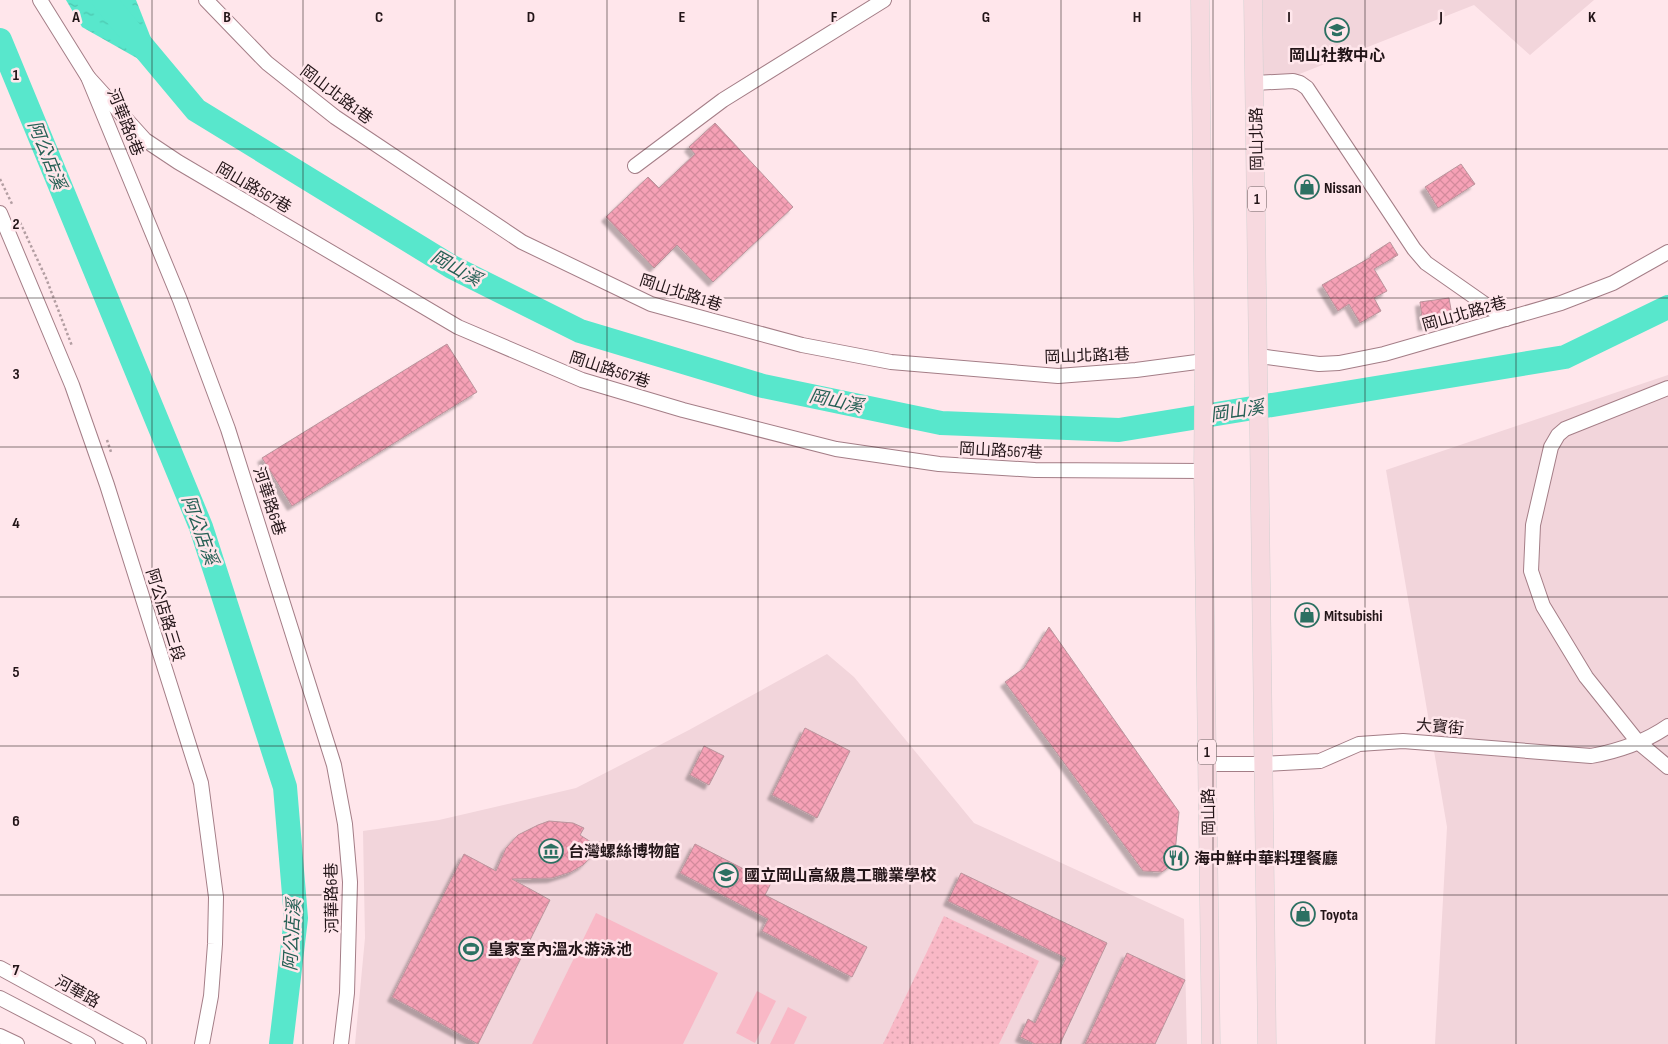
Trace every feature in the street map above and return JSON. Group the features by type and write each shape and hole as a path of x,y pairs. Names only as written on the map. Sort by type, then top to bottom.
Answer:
{"main road":[{"name":"1","path":"1200,0 1204,368 1203,466"},
{"name":"岡山北路","path":"1254,0 1263,764"},
{"name":"岡山路","path":"1203,466 1211,1044"},
{"name":"1","path":"1263,764 1267,1044"}],"street":[{"name":"河華路6巷","path":"40,0 88,76 180,300 228,429 334,765 345,824 350,882 347,993 341,1044"},
{"name":"岡山北路1巷","path":"206,0 267,62 335,117 522,242 651,304 802,346 891,362 1058,376 1136,370 1204,368"},
{"path":"635,166 723,100 884,0"},
{"name":"岡山路567巷","path":"88,76 144,140 178,162 458,327 582,380 683,410 836,449 939,464 1035,470 1203,466"},
{"path":"1255,83 1293,81 1307,88 1414,249 1426,263 1506,319"},
{"name":"阿公店路三段","path":"0,213 72,386 107,485 200,783 216,896 211,996 202,1044"},
{"name":"岡山北路2巷","path":"1259,356 1319,364 1339,363 1384,354 1561,303 1613,283 1668,252"},
{"path":"1668,388 1565,429 1558,435 1551,447 1533,525 1531,571 1543,606 1586,677 1638,742 1668,767"},
{"name":"大寶街","path":"1207,764 1320,761 1359,744 1403,741 1591,756 1613,752 1656,734 1668,726"},
{"name":"河華路","path":"0,968 139,1044"},
{"path":"0,998 88,1044"},
{"path":"0,1036 17,1044"}],"shaded area":[{"name":"岡山社教中心","path":"1262,0 1594,0 1530,55 1474,5 1297,75 1262,77"},
{"path":"1668,375 1668,1044 1435,1044 1447,827 1386,470"},
{"name":"國立岡山高級農工職業學校","path":"827,654 854,677 974,823 1184,919 1187,1044 355,1044 365,938 363,831 439,820 576,788 689,730"},
{"path":"596,913 718,973 683,1044 532,1044"},
{"path":"944,916 1039,961 999,1044 883,1044"},
{"path":"757,991 776,1001 755,1043 736,1033"},
{"path":"788,1007 807,1017 794,1044 770,1044"}],"water":[{"path":"66,0 136,0 165,74 82,27"}],"building":[{"path":"715,123 793,207 713,282 677,245 654,268 606,217 648,177 659,188 695,154 689,147"},
{"path":"1461,164 1475,184 1438,208 1425,187"},
{"path":"1390,242 1398,255 1374,269 1387,291 1374,298 1381,311 1360,323 1349,304 1338,311 1322,285 1371,257 1370,255"},
{"path":"1449,298 1453,321 1423,326 1420,302"},
{"path":"447,344 477,392 292,506 262,458"},
{"path":"1049,627 1179,812 1174,863 1162,872 1143,871 1005,682 1024,668"},
{"path":"805,728 850,751 817,818 772,795"},
{"path":"704,746 724,756 709,785 690,775"},
{"name":"皇家室內溫水游泳池","path":"549,821 573,823 584,828 580,835 591,842 605,842 583,865 571,872 552,878 512,879 550,900 478,1044 392,997 464,854 496,871 506,848 518,835"},
{"path":"695,844 771,883 765,895 867,947 852,977 762,931 768,919 680,873"},
{"path":"961,873 1107,943 1060,1044 1035,1044 1020,1037 1028,1019 1035,1023 1066,958 948,901"},
{"path":"1127,953 1185,980 1155,1044 1085,1044"}],"waterway":[{"name":"岡山溪","path":"104,0 196,110 452,267 580,331 763,386 941,423 1119,430 1565,357 1668,307"},
{"name":"阿公店溪","path":"0,40 201,527 285,787 296,918 281,1044"}],"place":[{"name":"岡山社教中心","path":"1337,30"},
{"name":"Nissan","path":"1307,187"},
{"name":"Mitsubishi","path":"1307,615"},
{"name":"台灣螺絲博物館","path":"551,851"},
{"name":"海中鮮中華料理餐廳","path":"1176,858"},
{"name":"國立岡山高級農工職業學校","path":"726,875"},
{"name":"Toyota","path":"1303,914"},
{"name":"皇家室內溫水游泳池","path":"471,949"}]}
